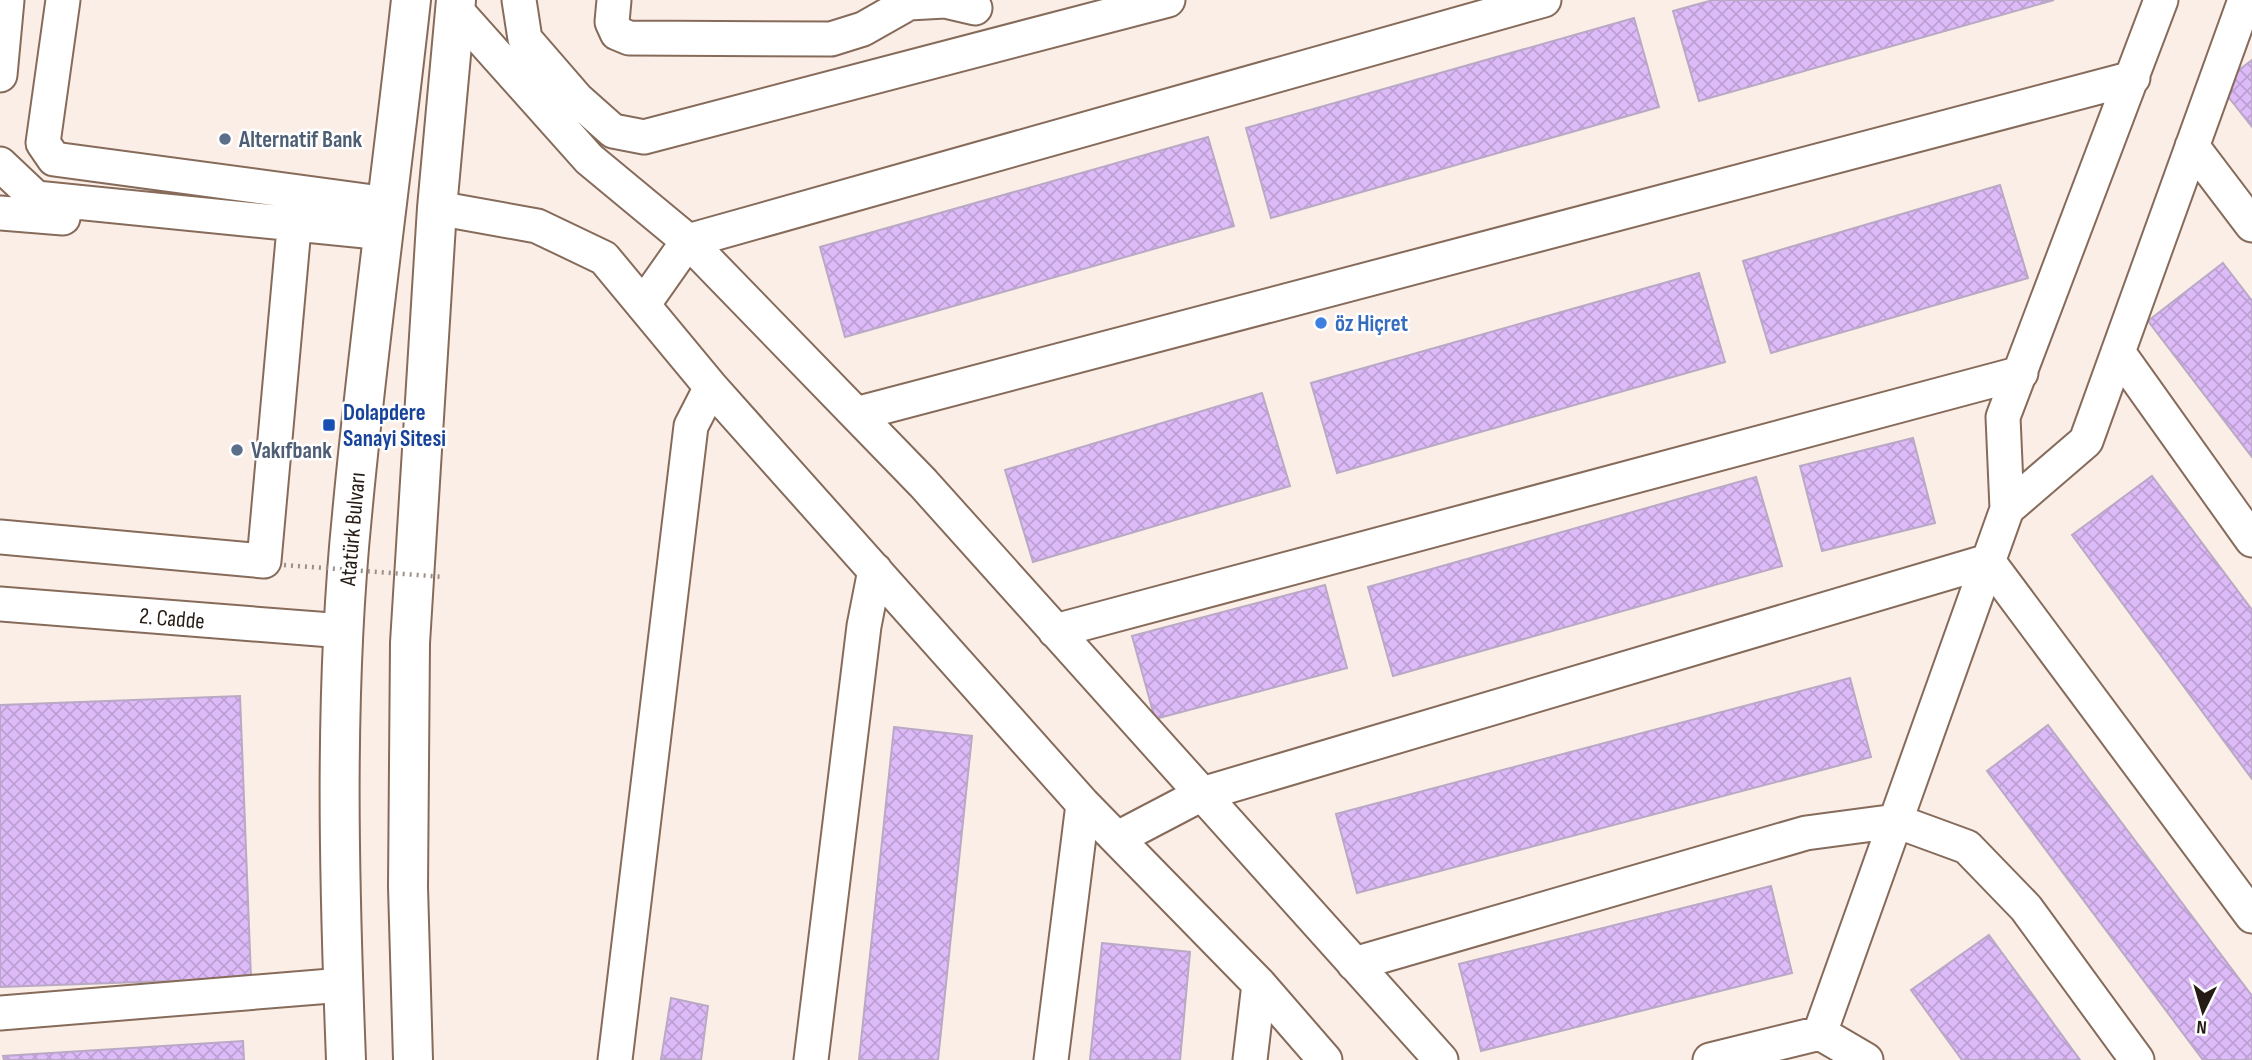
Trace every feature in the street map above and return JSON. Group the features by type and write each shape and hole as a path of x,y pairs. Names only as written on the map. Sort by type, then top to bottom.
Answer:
{"main road":[{"name":"Atatürk Bulvarı","path":"346,1060 340,891 344,631 351,516 411,0"},
{"path":"413,1060 408,887 410,643 437,208 455,4"}],"street":[{"path":"63,0 43,143 54,159 385,228"},
{"path":"519,0 525,39 577,99 613,131 644,137 1168,0"},
{"path":"614,0 612,22 617,33 629,38 831,39 863,29 909,1 974,4 987,47"},
{"path":"643,305 688,241 1545,0"},
{"path":"1821,1033 2007,509 2003,417 2161,0"},
{"path":"2007,509 2086,442 2245,0"},
{"path":"455,4 589,159 688,241 923,483 1441,1060"},
{"path":"0,75 4,17"},
{"path":"856,414 2133,78"},
{"path":"2192,146 2252,225"},
{"path":"0,164 36,198 385,228"},
{"path":"437,208 537,226 604,257 711,387 1083,804 1259,984 1325,1060"},
{"path":"0,213 293,239 385,228"},
{"path":"0,537 264,561 293,239"},
{"path":"2118,352 2252,540"},
{"path":"1055,631 2021,373"},
{"path":"615,1060 691,426 711,387"},
{"path":"1118,838 1202,794 1988,561"},
{"path":"1988,561 2252,916"},
{"path":"811,1060 864,626 874,570"},
{"name":"2. Cadde","path":"0,604 344,631"},
{"path":"1051,1060 1083,804"},
{"path":"1354,964 1806,833 1896,821 1967,847 2026,908 2137,1060"},
{"path":"1250,1060 1259,984"},
{"path":"0,1013 343,985"},
{"path":"1710,1060 1821,1033 1866,1060"}],"path":[{"path":"284,565 444,577"}],"building":[{"path":"1713,0 2054,0 1699,101 1673,11"},
{"path":"1634,18 1659,107 1271,218 1246,128"},
{"path":"2252,60 2252,127 2219,85"},
{"path":"1208,137 1234,226 845,337 820,247"},
{"path":"2000,185 2028,278 1771,353 1743,261"},
{"path":"2223,263 2252,301 2252,457 2148,321"},
{"path":"1699,273 1725,362 1337,473 1311,383"},
{"path":"1262,393 1290,486 1033,562 1005,470"},
{"path":"1913,438 1935,523 1822,551 1800,466"},
{"path":"2152,476 2252,610 2252,779 2072,535"},
{"path":"1756,477 1782,566 1393,676 1368,587"},
{"path":"1325,585 1347,668 1155,719 1132,636"},
{"path":"1850,678 1871,757 1357,893 1336,814"},
{"path":"240,696 251,978 0,987 0,705"},
{"path":"2048,725 2252,996 2252,1060 2203,1060 1987,771"},
{"path":"894,727 972,736 938,1060 859,1060"},
{"path":"1771,886 1792,973 1481,1051 1459,964"},
{"path":"1989,935 2080,1060 1962,1060 1911,990"},
{"path":"1102,943 1190,952 1180,1060 1090,1060"},
{"path":"671,998 708,1006 701,1060 661,1059"},
{"path":"243,1041 244,1060 4,1060 3,1056"}],"place":[{"name":"Alternatif Bank","path":"225,139"},
{"name":"öz Hiçret","path":"1321,323"},
{"name":"Dolapdere Sanayi Sitesi","path":"329,425"},
{"name":"Vakıfbank","path":"237,450"}]}
